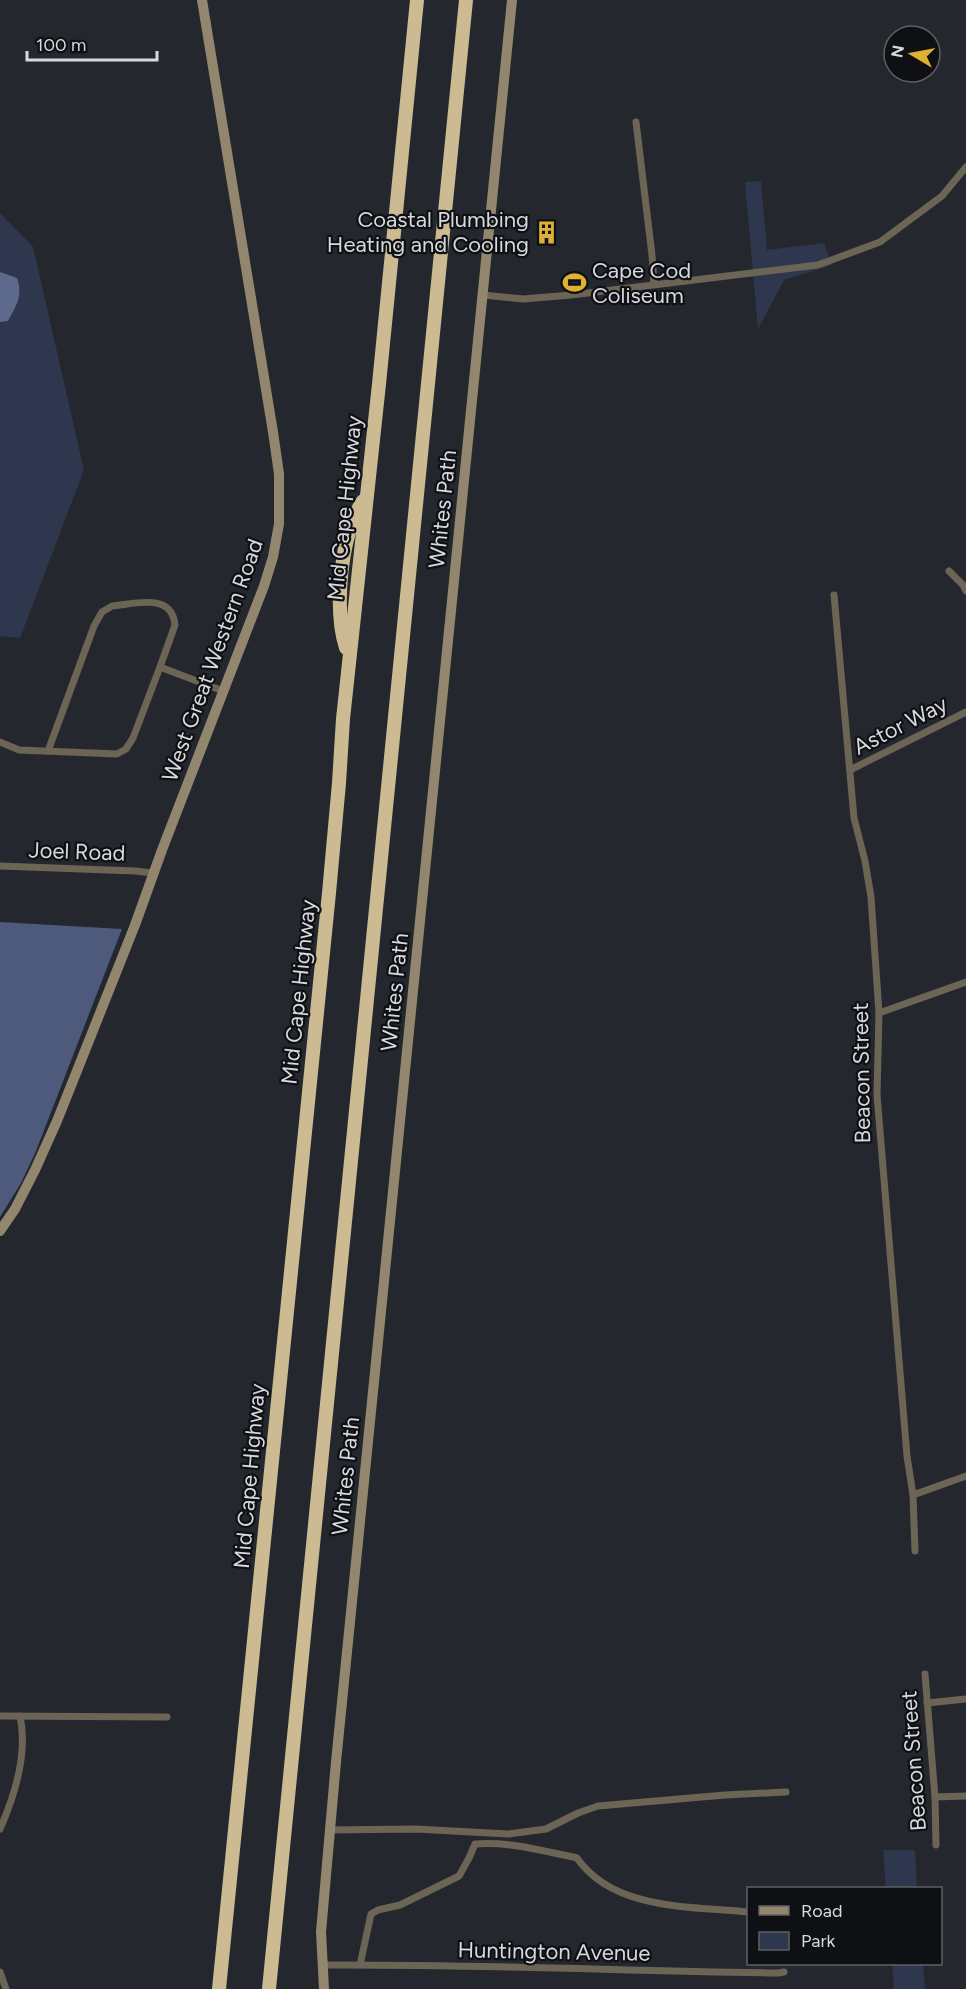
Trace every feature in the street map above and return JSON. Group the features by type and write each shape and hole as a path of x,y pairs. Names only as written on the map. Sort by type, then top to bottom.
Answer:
{"highway":[{"name":"Mid Cape Highway","path":"219,1989 328,904 349,657 340,625 340,602 352,520 366,497 417,0"},
{"path":"269,1989 466,0"}],"street":[{"name":"West Great Western Road","path":"0,1231 20,1199 46,1148 135,925 257,606 273,557 279,524 279,489 273,432 202,0"},
{"name":"Whites Path","path":"324,1989 322,1914 512,0"},
{"path":"636,122 654,284"},
{"path":"483,295 522,299 617,290 818,265 880,242 942,196 966,167"},
{"path":"949,571 966,591"},
{"name":"Beacon Street","path":"834,595 854,818 871,897 879,1013 877,1095 907,1456 913,1495 915,1551"},
{"path":"0,742 19,750 112,754 122,752 133,738 175,625 175,619 169,608 159,603 148,602 112,606 106,609 94,626 48,751"},
{"path":"160,667 223,691"},
{"name":"Astor Way","path":"850,770 966,712"},
{"name":"Joel Road","path":"0,866 153,873"},
{"path":"879,1013 966,982"},
{"path":"913,1495 966,1476"},
{"name":"Beacon Street","path":"926,1674 935,1797 936,1845"},
{"path":"927,1703 966,1699"},
{"path":"0,1716 167,1717"},
{"path":"0,1829 14,1791 19,1768 23,1741 20,1716"},
{"path":"330,1830 416,1829 508,1834 546,1829 598,1806 786,1792"},
{"path":"935,1797 966,1796"},
{"path":"360,1965 371,1914 400,1905 459,1876 475,1844 490,1842 577,1858 586,1871 625,1895 652,1902 747,1912"},
{"name":"Huntington Avenue","path":"322,1965 784,1972"},
{"path":"0,1972 6,1989"}],"green space":[{"path":"761,181 767,250 824,243 832,265 784,280 758,329 745,182"},
{"path":"0,213 33,247 84,470 20,638 0,636"},
{"path":"883,1850 915,1850 917,1887 886,1887"},
{"path":"892,1965 923,1965 925,1989 894,1989"}],"shaded area":[{"path":"0,272 17,278 19,295 8,321 0,322"},
{"path":"0,922 122,929 36,1151 21,1183 0,1217"}],"place":[{"name":"Coastal Plumbing Heating and Cooling","path":"547,232"},
{"name":"Cape Cod Coliseum","path":"574,283"}]}
